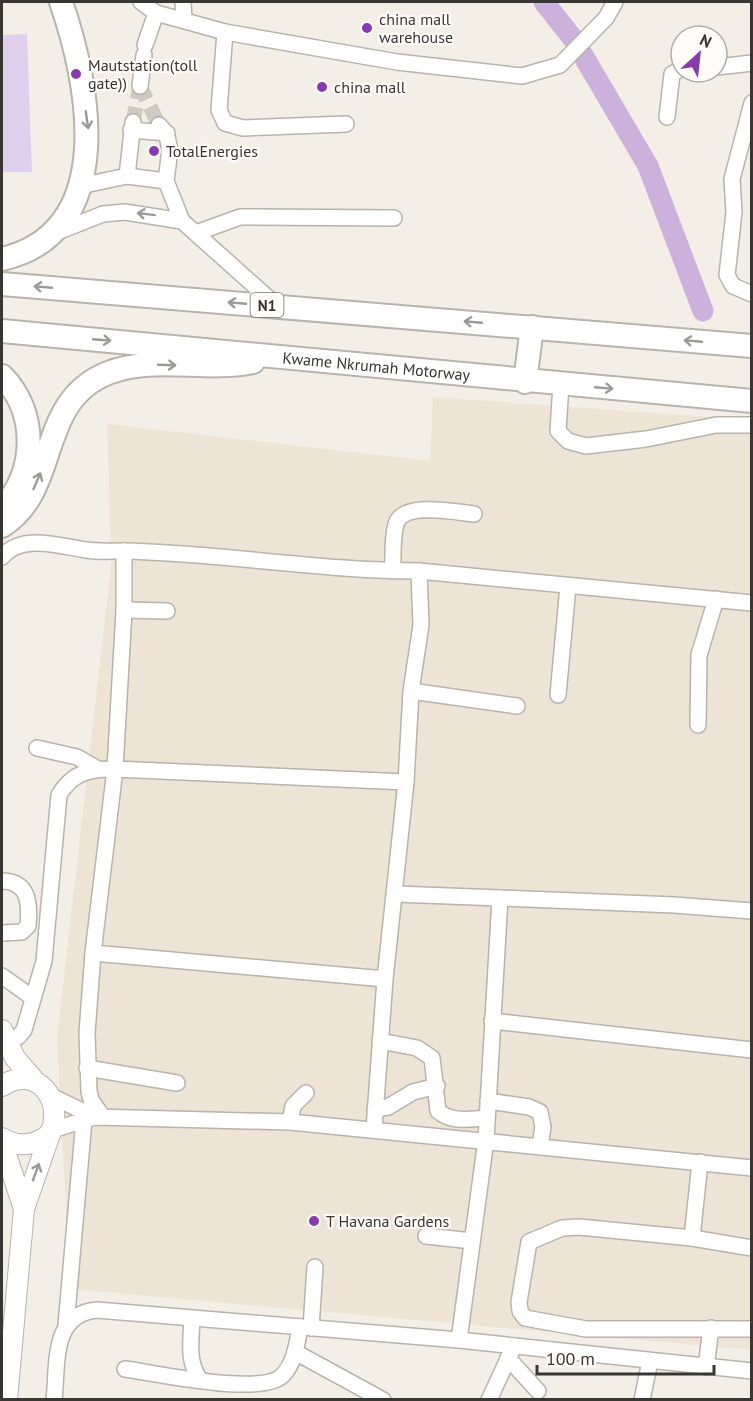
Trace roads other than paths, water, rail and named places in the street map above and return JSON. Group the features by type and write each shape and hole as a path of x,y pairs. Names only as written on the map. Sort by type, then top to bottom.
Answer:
{"highway":[{"path":"2,259 27,250 46,236 64,218 80,186 86,164 88,133 74,40 61,2"},
{"name":"N1","path":"2,284 752,346"},
{"path":"525,382 532,327"},
{"name":"Kwame Nkrumah Motorway","path":"2,332 525,382 752,401"},
{"path":"2,526 27,502 39,476 59,418 80,390 91,381 137,365 230,367 282,357"},
{"path":"2,376 21,401 27,420 28,441 28,454 19,482 2,509"}],"main road":[{"path":"4,1036 15,1058 51,1096 56,1113 24,1209 8,1321 7,1400"},
{"path":"2,1086 16,1079 35,1081"},
{"path":"2,1140 29,1144 51,1132"},
{"path":"2,1140 24,1209"}],"street":[{"path":"141,2 156,13 184,19 198,27 397,62 522,76 560,65 606,18 615,2"},
{"path":"183,2 184,19"},
{"path":"140,86 145,50 156,13"},
{"path":"225,32 219,110 225,123 243,128 346,124"},
{"path":"729,66 752,63"},
{"path":"668,117 671,84"},
{"path":"752,103 732,178 734,212 727,275 733,285 752,294"},
{"path":"127,176 132,126 163,129 170,143 166,181 182,221 277,306"},
{"path":"80,186 127,176 166,181"},
{"path":"46,236 104,214 125,212 182,221"},
{"path":"196,233 240,217 394,218"},
{"path":"561,384 558,431 568,441 586,446 646,439 716,425 752,425"},
{"path":"393,571 396,523 402,515 422,509 474,514"},
{"path":"2,557 12,548 34,543 87,550 250,558 317,566 419,571 752,603"},
{"path":"54,1400 61,1337 66,1325 94,1118 87,1068 93,953 115,769 124,610 124,551"},
{"path":"374,1129 385,979 396,894 406,782 411,691 421,625 419,571"},
{"path":"558,695 568,586"},
{"path":"698,725 699,655 716,599"},
{"path":"124,610 167,611"},
{"path":"411,691 517,706"},
{"path":"37,748 77,756 96,768"},
{"path":"4,1036 21,1034 44,961 59,795 67,781 96,768 406,782"},
{"path":"2,881 18,884 24,889 30,907 28,926 22,932 2,933"},
{"path":"396,894 674,904 752,911"},
{"path":"459,1341 486,1140 500,898"},
{"path":"93,953 385,979"},
{"path":"2,976 33,998"},
{"path":"492,1021 752,1050"},
{"path":"381,1041 417,1048 432,1058 438,1111 444,1116 454,1120 487,1118"},
{"path":"87,1068 177,1083"},
{"path":"375,1109 388,1107 413,1092 436,1086"},
{"path":"290,1122 293,1106 306,1092"},
{"path":"51,1096 94,1118"},
{"path":"488,1101 529,1107 540,1112 543,1127 540,1146"},
{"path":"51,1132 94,1118 290,1122 752,1168"},
{"path":"692,1238 700,1162"},
{"path":"752,1248 692,1238 579,1227 562,1228 536,1237 529,1242 526,1250 520,1311 525,1318 586,1329 752,1329"},
{"path":"426,1236 472,1241"},
{"path":"125,1369 200,1380 256,1385 272,1383 283,1376 305,1328 315,1267"},
{"path":"66,1325 73,1316 84,1311 97,1310 459,1341 511,1352 650,1361 752,1371"},
{"path":"192,1319 190,1358 193,1370 200,1380"},
{"path":"706,1367 711,1328"},
{"path":"295,1352 383,1400"},
{"path":"511,1352 538,1391"},
{"path":"489,1400 511,1352"},
{"path":"642,1400 650,1361"}],"waterway":[{"path":"544,2 574,40 648,166 703,311"}],"tunnel":[{"path":"140,86 159,125"},
{"path":"133,122 140,86"}],"place":[{"name":"china mall warehouse","path":"367,28"},
{"name":"Mautstation(toll gate))","path":"76,74"},
{"name":"china mall","path":"322,87"},
{"name":"TotalEnergies","path":"154,151"},
{"name":"T Havana Gardens","path":"314,1221"}]}
